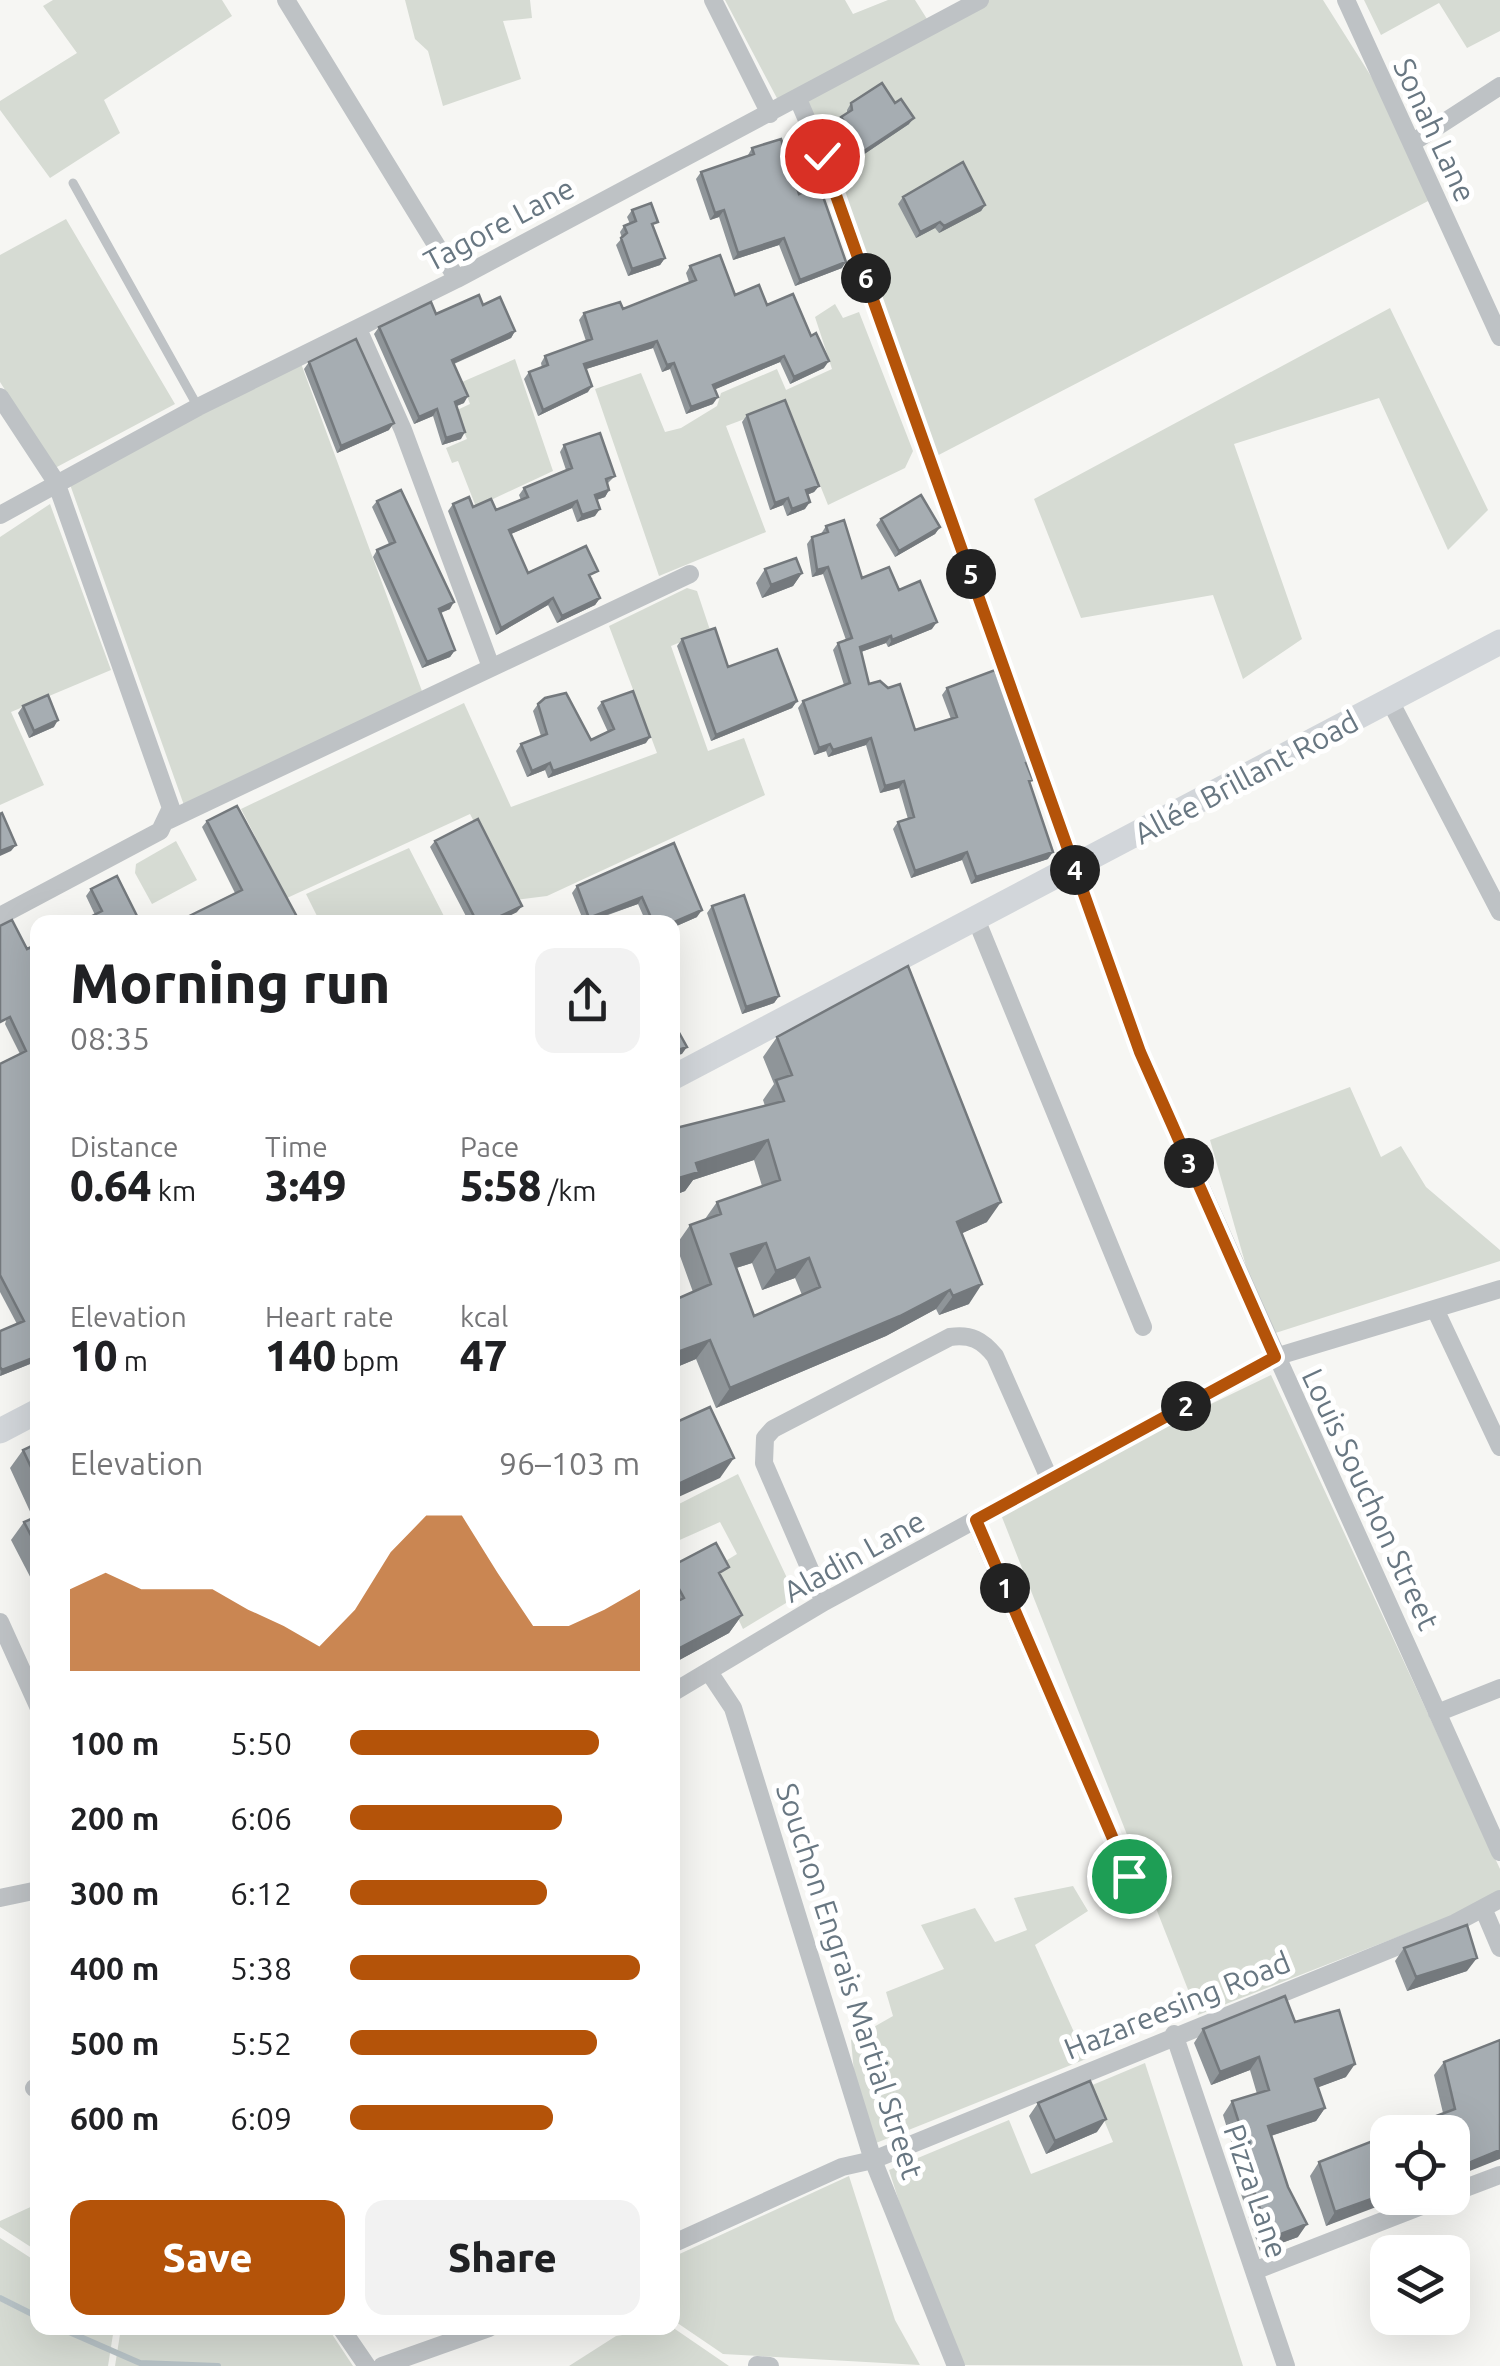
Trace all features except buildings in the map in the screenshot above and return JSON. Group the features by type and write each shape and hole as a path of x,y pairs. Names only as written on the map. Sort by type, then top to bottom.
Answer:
{"main road":[{"name":"Allée Brillant Road","path":"680,1074 1500,642"},
{"path":"0,1431 30,1415"}],"street":[{"path":"286,0 457,279"},
{"path":"712,0 770,114"},
{"name":"Tagore Lane","path":"0,514 198,408 457,279 980,0"},
{"name":"Sonah Lane","path":"1346,0 1500,337"},
{"path":"1412,143 1500,86"},
{"name":"Louis Souchon Street","path":"798,100 829,174 1140,1052 1500,1852"},
{"path":"358,329 404,430 491,668"},
{"path":"0,397 48,486 171,808 169,820"},
{"path":"0,916 160,830 169,820 690,574"},
{"path":"1390,701 1500,912"},
{"path":"976,919 1144,1327"},
{"name":"Aladin Lane","path":"680,1688 824,1602 1275,1357 1500,1289"},
{"path":"1435,1308 1500,1446"},
{"path":"824,1602 764,1463 765,1438 773,1429 950,1337 963,1335 986,1345 995,1356 1049,1478"},
{"path":"976,1520 1129,1876"},
{"path":"0,1622 30,1688"},
{"name":"Souchon Engrais Martial Street","path":"709,1672 733,1708 874,2160 956,2366"},
{"path":"1436,1713 1500,1688"},
{"path":"0,1898 30,1892"},
{"path":"1492,1903 1500,1948"},
{"name":"Hazareesing Road","path":"680,2240 842,2167 874,2160 1492,1903"},
{"name":"Pizza Lane","path":"1174,2034 1286,2366"},
{"path":"1470,2186 1500,2175"},
{"path":"1254,2271 1398,2215"},
{"path":"347,2335 367,2366"},
{"path":"382,2366 469,2335"},
{"path":"757,2365 770,2366"}],"lane":[{"path":"73,183 198,408"}],"shaded area":[{"path":"53,0 222,0 232,16 104,100 120,133 50,178 0,110 0,101 77,53 43,6"},
{"path":"405,0 530,0 532,18 503,21 521,79 443,106 428,51 415,39"},
{"path":"725,0 845,0 853,14 888,0 915,0 927,19 779,102"},
{"path":"983,0 1323,0 1410,138 1432,199 929,460 805,96"},
{"path":"1364,0 1500,0 1500,31 1467,48 1439,3 1381,35"},
{"path":"66,219 175,404 55,468 0,382 0,255"},
{"path":"835,304 843,318 859,312 913,451 905,468 828,505 787,403 726,426 766,532 659,576 595,389 641,373 665,432 681,428 717,406 721,393 777,369 786,390 832,369 815,317"},
{"path":"1390,308 1488,510 1448,550 1379,398 1234,444 1302,639 1243,679 1213,595 1081,618 1034,499"},
{"path":"299,358 426,702 185,808 67,476"},
{"path":"515,359 553,471 476,507 458,461 452,463 446,448 467,439 455,411 470,404 462,382"},
{"path":"50,504 111,670 11,712 44,785 0,805 0,537"},
{"path":"687,588 697,591 710,630 671,646 708,751 744,738 765,795 547,896 515,900 470,814 287,898 241,809 464,703 511,807 657,753 609,626"},
{"path":"176,841 197,880 152,904 135,873 136,864"},
{"path":"409,848 443,915 316,915 306,894"},
{"path":"1350,1087 1381,1157 1401,1146 1426,1187 1500,1250 1500,1261 1266,1336 1210,1140"},
{"path":"1271,1375 1500,1869 1500,1897 1198,2015 998,1507"},
{"path":"738,1474 796,1597 743,1629 714,1568 737,1554 720,1522 680,1540 680,1503"},
{"path":"1073,1886 1088,1911 1035,1945 1086,2059 861,2149 851,2040 893,2016 886,1992 944,1969 921,1925 975,1908 995,1942 1027,1930 1014,1898"},
{"path":"1145,2063 1243,2366 951,2365 889,2170 1009,2120 1031,2174 1113,2142 1090,2086"},
{"path":"849,2176 895,2320 920,2365 723,2354 680,2325 680,2254"},
{"path":"30,2207 30,2246 0,2227 0,2221"},
{"path":"0,2238 30,2257 30,2335 113,2335 108,2366 0,2366"},
{"path":"680,2332 729,2366 569,2366 616,2336"},
{"path":"120,2335 333,2335 353,2366 115,2366"}],"waterway":[{"path":"0,2298 30,2313"},
{"path":"76,2335 140,2363 218,2366"}],"route":[{"path":"822,156 1140,1052 1275,1357 976,1520 1129,1876"}]}
